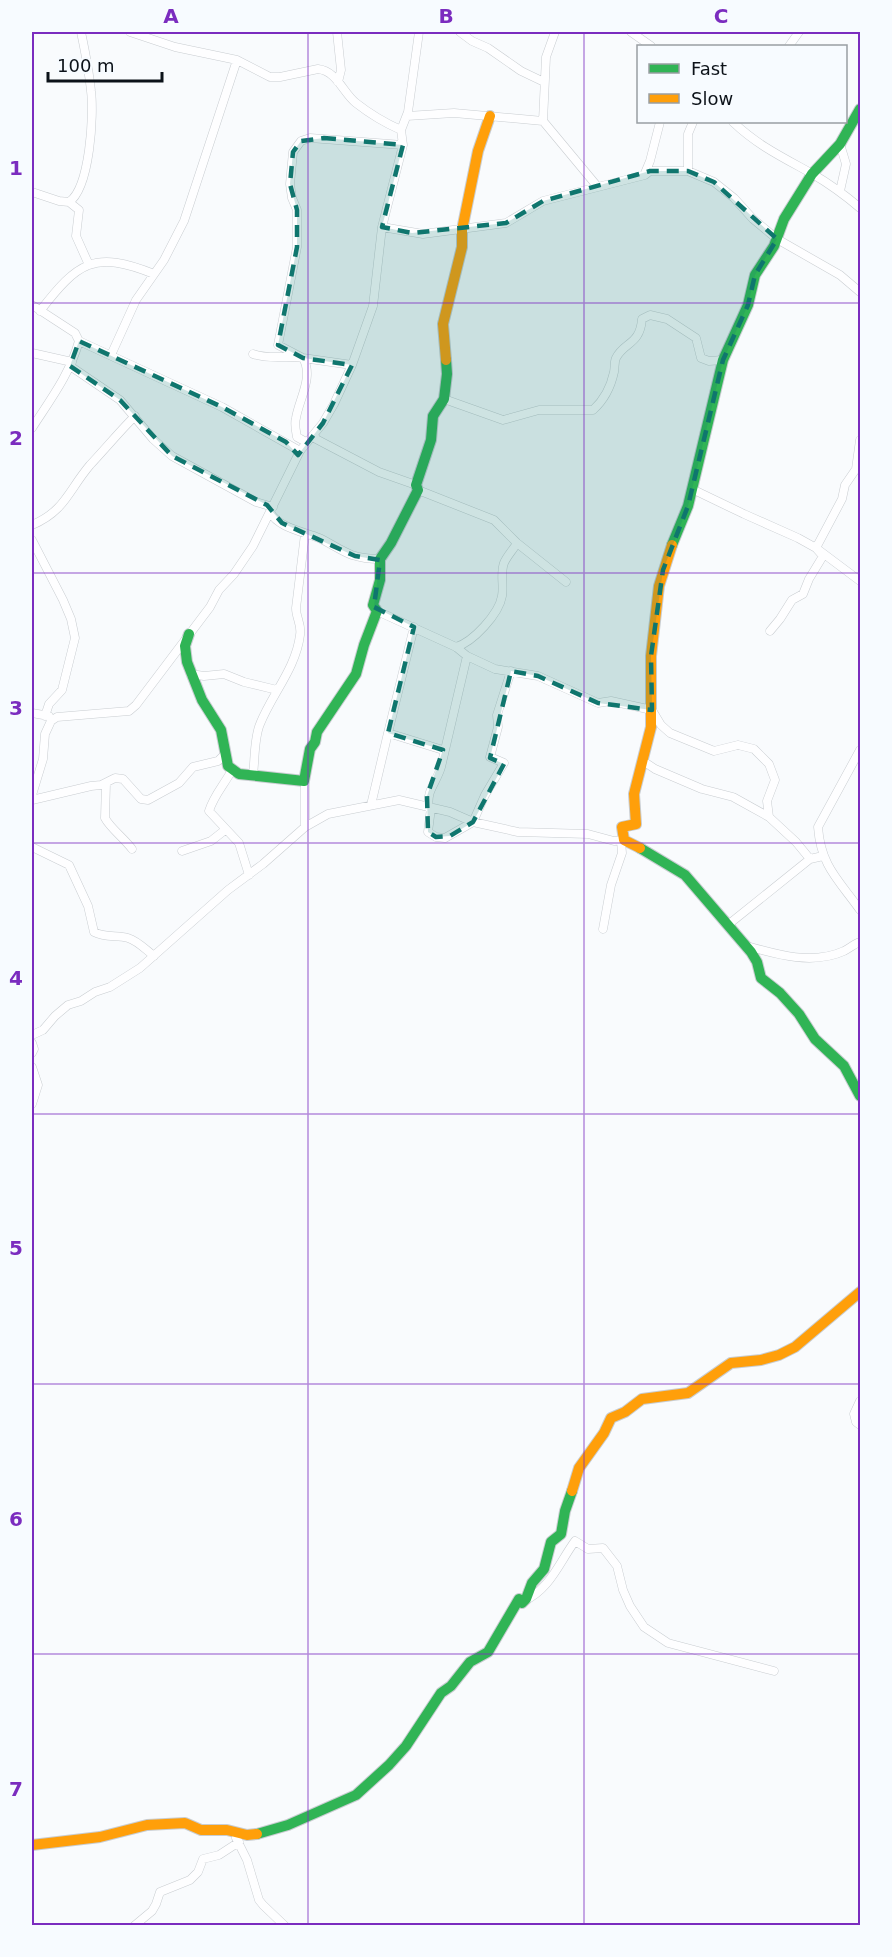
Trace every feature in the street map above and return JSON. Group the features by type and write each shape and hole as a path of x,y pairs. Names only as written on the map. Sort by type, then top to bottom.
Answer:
{"street":[{"path":"69,202 76,195 82,181 87,157 91,113 91,92 81,32"},
{"path":"130,32 175,46 237,60 270,77 280,78 319,69 327,72 338,82 356,103 381,121 401,130"},
{"path":"337,32 341,70 338,82"},
{"path":"32,713 48,719 129,711 136,705 210,607 219,590 254,546 300,451 334,404 352,365 373,306 382,227 404,145 401,130 407,116 419,32"},
{"path":"460,32 472,41 488,48 520,72 543,82"},
{"path":"555,32 548,49 543,82 543,121 597,186"},
{"path":"631,32 650,45"},
{"path":"790,45 799,32"},
{"path":"111,355 136,300 164,260 184,221 237,60"},
{"path":"603,929 611,885 622,853 622,828 636,824 634,813 637,805 634,794 650,733 651,656 659,586 669,552 680,530 692,489 723,360 748,305 754,275 777,239 784,219 812,174 840,144 861,109"},
{"path":"407,116 454,112 543,121"},
{"path":"490,116 478,151 462,230 460,257 443,324 447,374 444,399 434,416 431,440 417,487 391,543 380,559 380,580 373,604 377,611 456,646 467,656 495,669 538,676 598,703 611,701 652,710 661,725 670,733 714,751 744,745 761,754 770,764 775,780 768,796 766,809 769,817"},
{"path":"645,175 660,123"},
{"path":"688,171 688,134 693,123"},
{"path":"737,123 762,146 840,191 861,208"},
{"path":"306,442 297,437 295,428 308,365 303,358 280,347 278,342 297,247 297,210 290,184 293,152 301,141 310,138 404,145"},
{"path":"840,144 846,164 840,191"},
{"path":"382,227 423,234 506,223 543,201 645,175 650,171 688,171 714,182 777,239 840,275 861,292"},
{"path":"32,192 69,202 79,210 76,236 89,265"},
{"path":"40,311 60,285 89,265 99,261 132,266 154,274"},
{"path":"32,305 75,333 79,341 222,407 300,451"},
{"path":"444,399 503,420 539,410 593,410 609,388 617,355 633,343 642,326 642,319 650,315 667,319 696,338 701,358 709,361 723,360"},
{"path":"32,428 65,378 79,341"},
{"path":"32,353 71,364 107,390 172,456 272,510"},
{"path":"253,354 262,358 289,356 352,365"},
{"path":"32,525 47,519 60,508 88,467 135,416"},
{"path":"314,434 316,439 364,465 494,520 517,543 566,582"},
{"path":"816,548 842,498 845,485 856,469 861,440"},
{"path":"692,489 816,548 861,581"},
{"path":"272,510 273,518 305,534 355,556 380,559"},
{"path":"253,775 258,726 293,662 301,635 296,614 305,534"},
{"path":"32,540 71,619 75,638 62,690 49,704 43,759 32,795"},
{"path":"456,646 465,644 475,636 500,602 503,566 517,543"},
{"path":"770,631 792,600 803,594 823,556 816,548"},
{"path":"305,826 306,777 310,749 315,742 321,722 356,674 377,611"},
{"path":"371,805 414,627"},
{"path":"189,634 184,650 191,674 205,705 221,731 224,745 223,756 232,770 239,774 302,782 306,777"},
{"path":"467,656 437,778 427,796 430,808 428,832 436,837 445,838 473,822 485,795 504,764 490,757 498,727 497,716 511,671"},
{"path":"191,674 204,676 224,674 244,682 277,690"},
{"path":"388,733 443,750"},
{"path":"861,750 819,824 819,841 823,856 834,878 861,910"},
{"path":"32,800 106,783 115,778 123,779 141,799 148,801 179,783 193,767 218,761 223,756"},
{"path":"643,761 663,773 702,789 733,796 769,817 802,848 810,859"},
{"path":"232,770 220,791 214,796 209,810 238,843 249,875"},
{"path":"106,783 105,818 132,849"},
{"path":"32,1035 43,1030 68,1005 113,985 140,968 305,826 328,814 399,800 450,812 473,822 518,832 588,834 622,841 656,856 685,874 729,924 756,962 761,978 780,993 799,1014 815,1039 844,1066 861,1096"},
{"path":"182,850 211,841 225,830"},
{"path":"32,847 69,865 88,906 94,932 102,936 126,937 154,956"},
{"path":"729,924 810,859 823,856"},
{"path":"744,945 797,958 829,955 844,951 861,942"},
{"path":"32,1043 34,1050 32,1053"},
{"path":"32,1067 38,1086 32,1104"},
{"path":"524,1601 530,1586 544,1569 546,1554 551,1542 561,1534 565,1510 579,1468 604,1433 611,1418 626,1412 642,1399 688,1393 731,1363 761,1360 795,1347 861,1292"},
{"path":"861,1401 854,1414 856,1422 861,1425"},
{"path":"32,1845 100,1837 147,1825 185,1823 201,1830 232,1832 241,1835 263,1834 356,1795 406,1746 441,1693 451,1686 471,1662 476,1661 481,1654 489,1652 519,1599 522,1603 534,1597 548,1584 575,1541 588,1550 603,1548 617,1566 630,1606 644,1627 668,1643 774,1671"},
{"path":"232,1832 247,1860 259,1899 285,1926"},
{"path":"134,1926 155,1907 161,1891 190,1880 198,1872 203,1859 219,1855 238,1842"}],"highlighted area":[{"path":"324,138 403,145 382,227 412,233 506,223 543,201 650,171 688,171 714,182 777,239 755,275 748,305 723,360 688,506 663,570 651,656 652,710 598,703 538,676 511,671 490,758 504,764 473,822 450,836 436,837 428,832 427,796 443,750 388,733 414,627 374,607 380,560 355,556 282,523 267,505 172,456 120,400 70,366 79,341 222,407 286,442 298,455 323,423 352,365 303,358 278,345 297,247 297,210 290,184 293,152 301,141"}],"traffic: fast":[{"path":"672,545 688,506 723,360 748,305 755,275 774,246 784,219 812,174 840,144 860,109"},
{"path":"189,634 185,646 187,662 202,700 221,730 228,766 239,774 304,781 310,749 315,742 317,732 356,674 377,611 373,605 380,580 380,559 391,543 418,490 416,485 431,440 433,416 444,399 446,360"},
{"path":"640,848 685,875 751,952 757,962 761,978 780,993 799,1014 815,1039 844,1066 860,1096"},
{"path":"257,1834 288,1825 356,1795 389,1765 406,1746 441,1693 451,1686 470,1662 488,1652 519,1599 522,1603 526,1599 532,1583 544,1569 551,1542 561,1534 565,1511 572,1491"}],"traffic: slow":[{"path":"446,360 443,324 462,247 462,230 478,151 490,116"},
{"path":"640,848 624,840 622,827 636,824 634,794 651,727 651,656 659,586 672,545"},
{"path":"572,1491 579,1468 604,1433 611,1418 625,1412 642,1399 688,1393 731,1363 761,1360 795,1347 860,1292"},
{"path":"32,1845 100,1837 147,1825 185,1823 201,1830 227,1830 247,1835 257,1834"}]}
